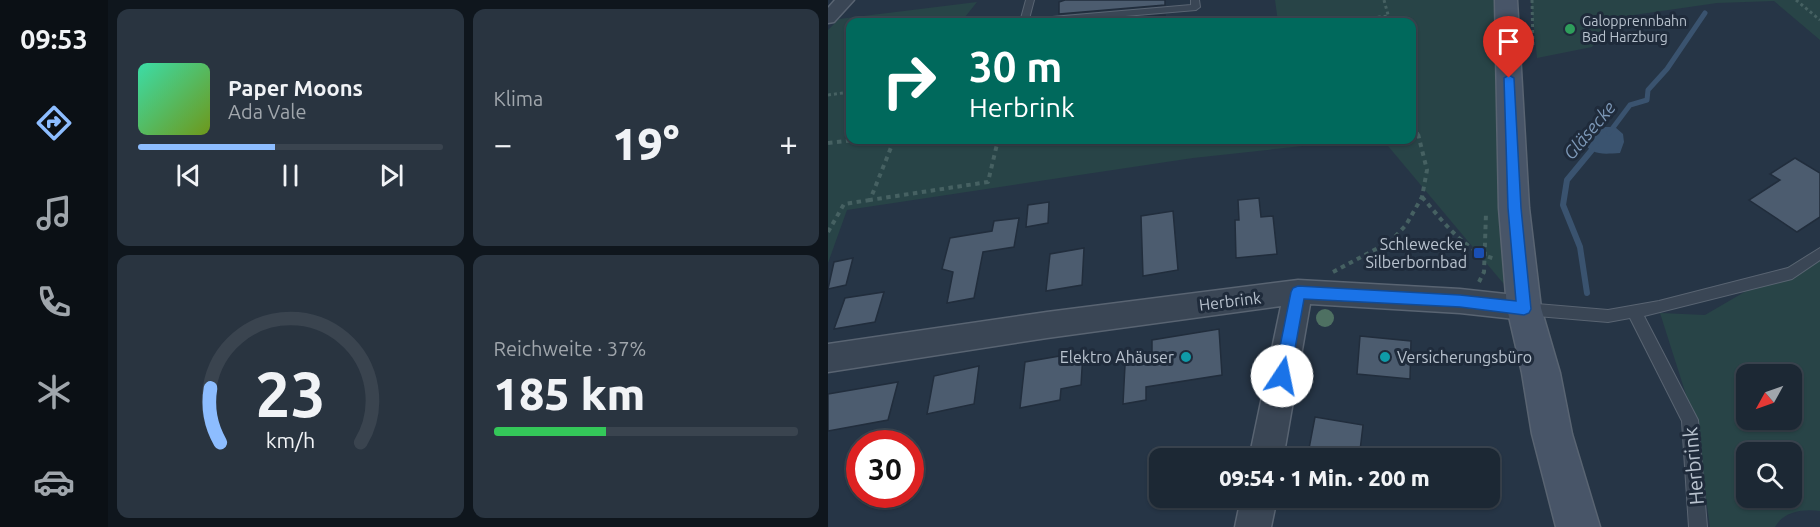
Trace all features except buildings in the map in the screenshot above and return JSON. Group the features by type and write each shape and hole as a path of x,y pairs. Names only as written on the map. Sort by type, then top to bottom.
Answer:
{"main road":[{"path":"1506,0 1514,208 1524,309 1541,373 1552,434 1578,527"}],"street":[{"path":"828,18 845,0"},
{"path":"1269,448 1310,293"},
{"name":"Herbrink","path":"828,358 1047,325 1310,293 1460,301 1524,309"},
{"path":"1253,527 1257,508"}],"lane":[{"path":"1025,18 1030,0"},
{"path":"1077,18 1196,8 1196,0"},
{"name":"Herbrink","path":"1524,309 1608,316 1734,289 1792,273 1820,253"},
{"name":"Herbrink","path":"1634,311 1690,420 1698,527"}],"path":[{"path":"1371,18 1388,16 1384,0"},
{"path":"1796,0 1820,20"},
{"path":"828,95 846,93"},
{"path":"1310,293 1328,279 1336,269 1369,255 1391,241 1406,225 1422,197 1427,170 1416,133"},
{"path":"828,143 846,141"},
{"path":"870,200 892,144"},
{"path":"828,232 844,204 988,182 997,144"},
{"path":"1422,197 1447,226 1486,258"}],"green space":[{"path":"1275,0 1506,0 1524,308 1386,144 1416,144 1416,18 1277,18"},
{"name":"Galopprennbahn Bad Harzburg","path":"1531,0 1820,0 1820,40 1774,1 1717,3 1613,18 1592,47 1537,58"},
{"path":"977,2 964,18 847,18"},
{"path":"846,18 846,144 1321,144 1193,158 847,210 828,263 828,30 839,19"},
{"path":"1820,248 1820,511 1794,512 1783,517 1775,527 1710,527 1696,426 1660,313 1705,315"}],"water":[{"path":"1588,127 1615,127 1623,134 1624,142 1620,153 1598,153 1585,145 1581,139"}],"waterway":[{"name":"Gläsecke","path":"1609,133 1630,105 1647,100 1648,90 1667,69 1705,13"},
{"name":"Gläsecke","path":"1587,293 1580,247 1563,205 1567,180 1596,145"}],"place":[{"name":"Galopprennbahn Bad Harzburg","path":"1570,29"},
{"name":"Schlewecke, Silberbornbad","path":"1479,253"},
{"name":"Elektro Ahäuser","path":"1186,357"},
{"name":"Versicherungsbüro","path":"1385,357"}],"route":[{"path":"1282,376 1298,292 1460,301 1524,309 1514,208 1509,78"}]}
